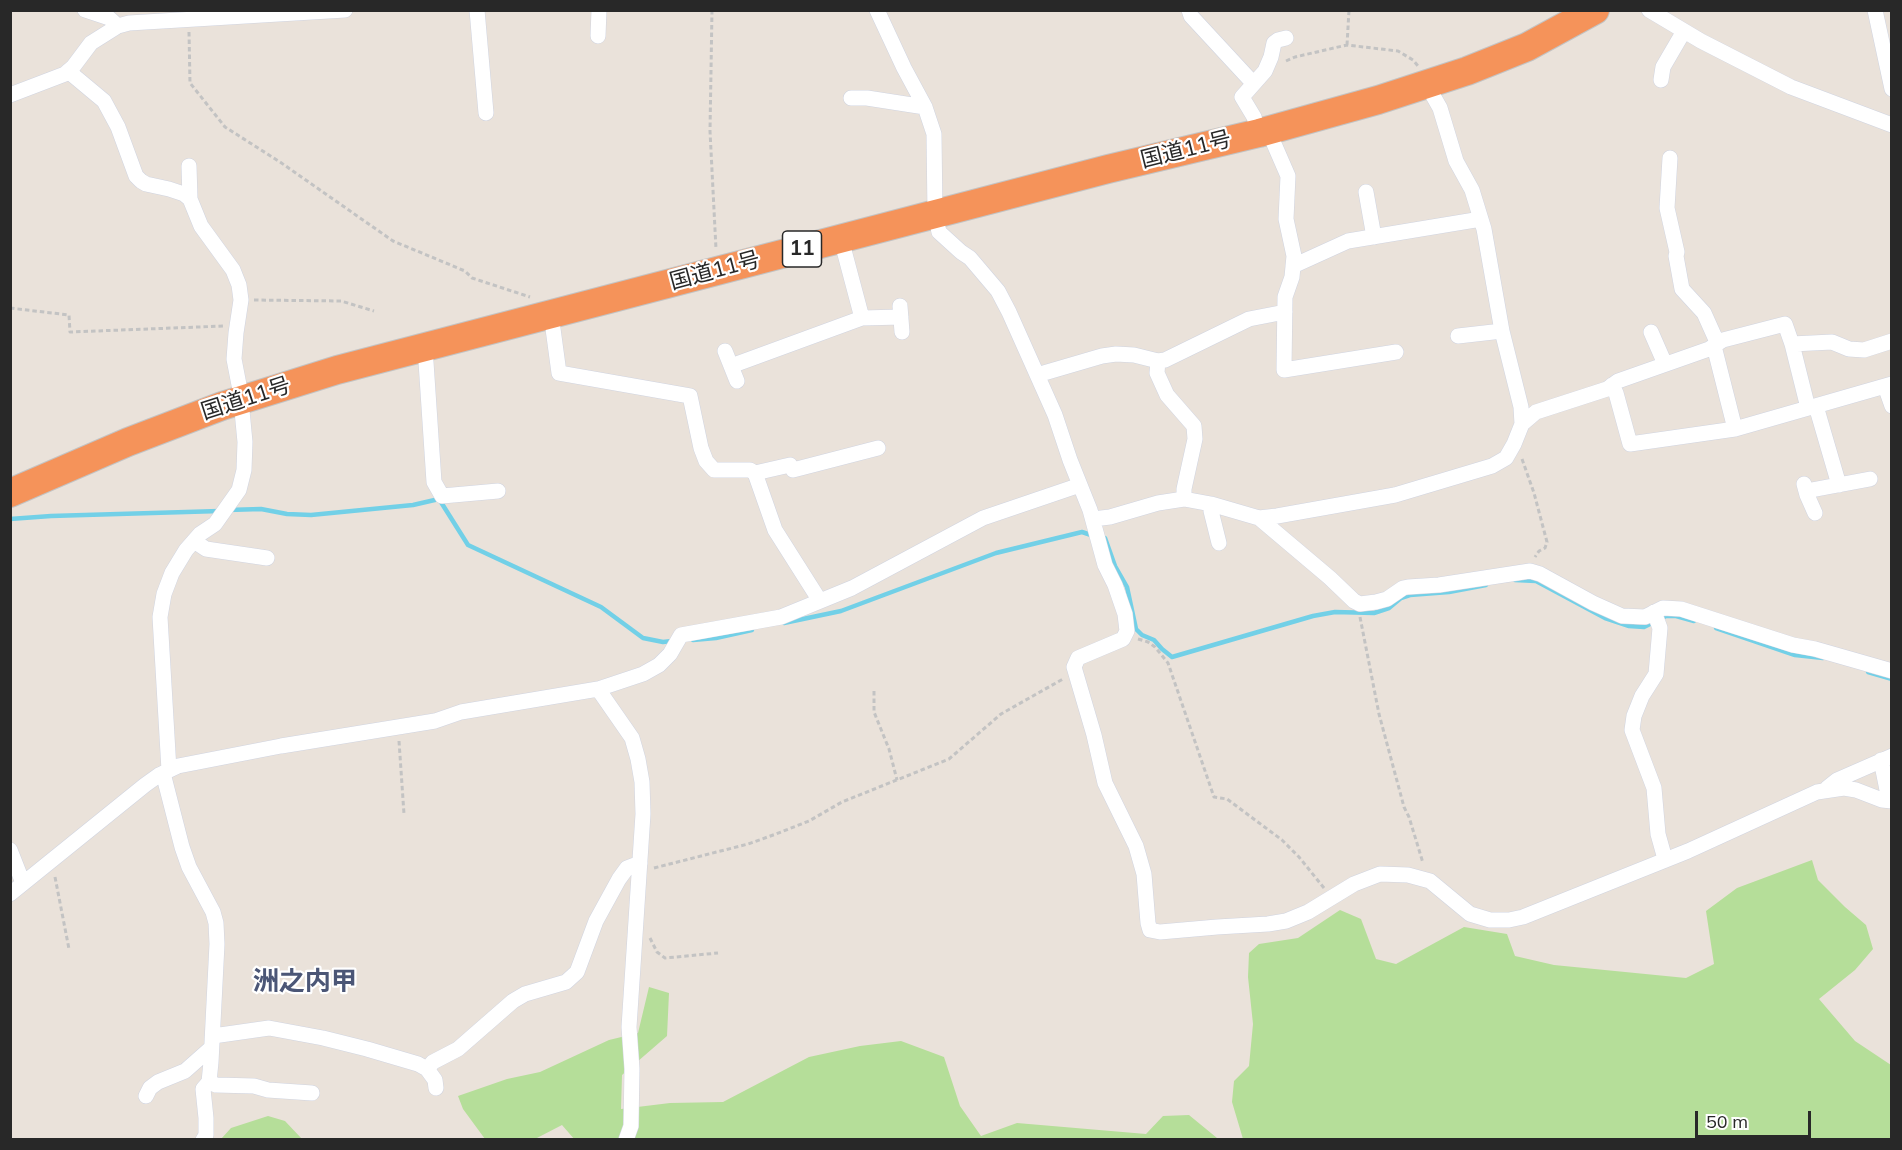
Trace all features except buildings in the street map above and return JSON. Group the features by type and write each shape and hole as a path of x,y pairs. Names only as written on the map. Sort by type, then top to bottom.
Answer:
{"highway":[{"name":"国道11号","path":"10,493 128,442 240,400 337,370 1108,169 1264,131 1427,85 1527,47 1595,10"}],"street":[{"path":"85,10 109,18 118,26"},
{"path":"10,95 53,80 68,71 91,44 134,17 189,19 345,10"},
{"path":"477,10 486,113"},
{"path":"598,36 599,10"},
{"path":"877,10 925,107 934,134 935,214 939,232 970,258 998,291 1010,312 1055,415 1093,519 1105,565 1125,614 1127,631 1123,639 1078,658 1074,667 1105,783 1136,846 1144,874 1150,930 1160,932 1286,921 1308,912 1360,881 1380,874 1408,875 1430,881 1470,914 1490,920 1523,917 1665,859 1826,789 1837,780 1886,758 1890,800 1882,800 1856,790 1826,789"},
{"path":"1189,10 1191,16 1253,83"},
{"path":"1649,10 1791,87 1892,125"},
{"path":"1875,10 1892,89"},
{"path":"1661,80 1664,67 1684,31"},
{"path":"1286,38 1274,43 1265,70 1242,97 1264,131 1288,176 1286,219 1294,255 1292,277 1285,297 1284,370 1396,352"},
{"path":"68,71 104,101 118,127 136,176 146,184 184,194 190,199"},
{"path":"1259,518 1395,495 1492,466 1506,458 1511,451 1522,424 1521,407 1502,331 1481,219 1472,190 1456,160 1440,108 1427,85"},
{"path":"851,98 867,98 925,107"},
{"path":"1670,158 1667,208 1677,252 1682,289 1704,313 1716,344 1735,429"},
{"path":"189,166 190,199 201,226 233,270 239,285 241,300 234,359 245,442 244,470 238,490 214,524 186,550 172,573 164,594 160,617 166,772 182,847 216,923 212,1042 209,1082 203,1089 206,1118 206,1135 203,1140"},
{"path":"1366,192 1374,237"},
{"path":"1293,266 1348,241 1481,219"},
{"path":"841,238 862,318"},
{"path":"1037,375 1116,354 1134,355 1158,361 1165,360 1249,319 1285,312"},
{"path":"551,314 559,373 690,396 706,461 714,470 750,470 755,473 775,530 820,601"},
{"path":"736,381 728,359 805,347 862,318 901,318"},
{"path":"1522,424 1536,412 1607,389 1618,381 1716,344 1785,324 1839,485"},
{"path":"1458,336 1502,331"},
{"path":"1652,332 1665,364"},
{"path":"1792,344 1832,342 1849,349 1864,350 1892,341"},
{"path":"425,347 434,482 442,496 498,491"},
{"path":"1158,361 1157,373 1167,395 1194,426 1195,439 1184,489 1184,499"},
{"path":"1612,386 1630,444 1735,429 1888,385 1892,406"},
{"path":"755,473 790,465 793,470 878,448"},
{"path":"1815,513 1805,487 1839,485 1870,479"},
{"path":"10,894 145,785 178,766 281,746 435,721 461,712 598,689 643,674 659,665 670,654 681,635 781,617 852,588 983,518 1080,485"},
{"path":"1093,519 1184,499 1211,504 1259,518 1360,604 1387,599 1408,587 1439,585 1530,571 1623,616 1645,617 1663,608 1681,609 1793,645 1892,671"},
{"path":"1211,504 1219,543"},
{"path":"194,541 206,549 267,558"},
{"path":"1654,612 1660,628 1656,674 1642,696 1634,716 1632,730 1654,788 1658,834 1665,859"},
{"path":"598,689 632,738 642,782 643,814 630,1027 631,1126 627,1140"},
{"path":"10,850 23,883"},
{"path":"427,1069 433,1062 458,1049 513,1001 525,994 566,982 577,972 596,921 619,879 627,868 639,868"},
{"path":"146,1096 150,1088 158,1082 184,1071 212,1042 269,1028 367,1049 427,1069 435,1080 436,1088"},
{"path":"209,1082 312,1093"}],"path":[{"path":"712,10 710,131 717,271"},
{"path":"1347,45 1349,10"},
{"path":"189,19 190,83 225,127 280,162 393,241 465,272 472,278 550,304 551,314"},
{"path":"1265,70 1295,57 1347,45 1390,49 1405,55 1418,65 1427,85"},
{"path":"241,300 341,301 374,311"},
{"path":"10,308 69,315 70,332 237,325"},
{"path":"1511,451 1522,459 1547,542 1545,548 1539,551 1530,571"},
{"path":"1360,604 1360,619 1379,714 1404,807 1430,881"},
{"path":"1125,636 1148,642 1168,663 1214,797 1227,800 1282,840 1325,889 1335,895"},
{"path":"639,868 748,844 809,821 842,802 949,759 1007,710 1075,672"},
{"path":"874,691 874,712 889,749 897,780"},
{"path":"398,727 404,814"},
{"path":"46,865 54,874 69,949"},
{"path":"636,909 657,952 665,958 718,953"}],"green space":[{"path":"1812,860 1818,880 1866,925 1873,949 1855,970 1819,999 1855,1041 1891,1065 1891,1139 1243,1139 1232,1102 1234,1081 1249,1066 1253,1024 1248,977 1249,953 1259,944 1298,938 1340,910 1361,919 1376,959 1396,964 1464,927 1507,934 1515,956 1554,965 1686,978 1714,964 1706,911 1737,888"},
{"path":"649,987 669,993 667,1036 622,1075 621,1109 670,1103 723,1102 809,1057 860,1046 901,1041 944,1057 960,1106 981,1136 1017,1123 1146,1134 1163,1116 1189,1115 1217,1138 1241,1139 575,1140 562,1125 535,1139 485,1139 463,1109 458,1096 507,1079 540,1072 609,1040 638,1033"},
{"path":"268,1116 285,1121 302,1139 221,1139 231,1128"}],"waterway":[{"path":"228,510 261,509 287,514 311,515 413,505 439,499 468,545 601,607 643,638 663,642 672,641"},
{"path":"10,519 220,511"},
{"path":"784,623 841,611 996,553 1082,532 1094,536"},
{"path":"1105,538 1115,566 1127,587 1136,629 1142,635 1154,640 1172,657 1313,616 1335,612 1374,613 1389,608 1401,598 1410,595 1449,592 1486,585"},
{"path":"1515,580 1536,581 1605,618 1629,626 1644,627 1666,616 1694,621"},
{"path":"1716,628 1795,655 1823,658"},
{"path":"693,640 716,638 752,630"},
{"path":"1868,672 1892,679"}],"district":[{"name":"洲之内甲","path":"305,982"}]}
